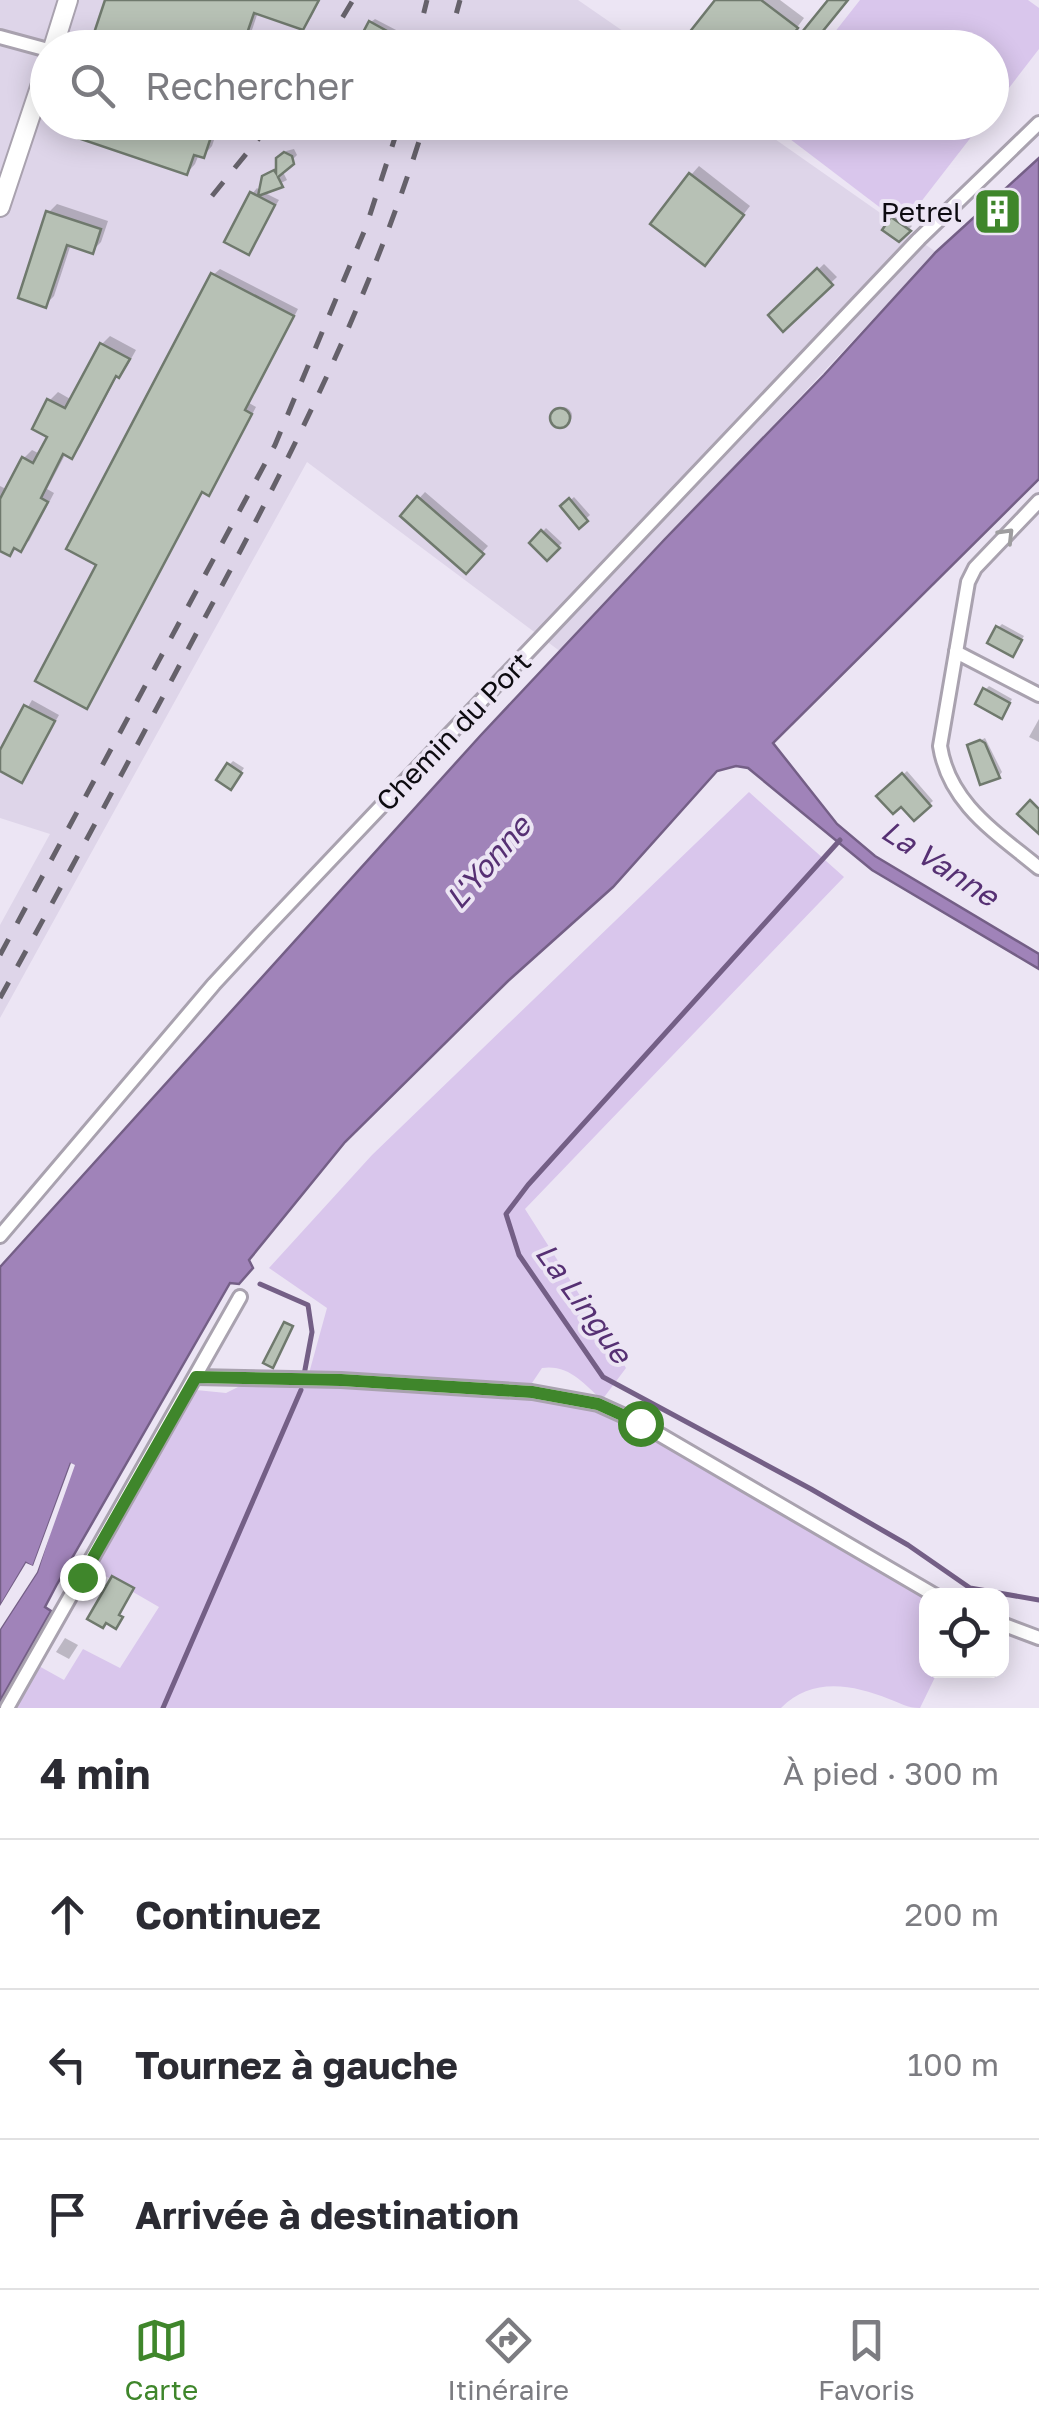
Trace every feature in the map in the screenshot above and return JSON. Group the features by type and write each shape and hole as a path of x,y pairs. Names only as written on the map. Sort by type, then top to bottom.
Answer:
{"main road":[{"path":"57,30 68,0"},
{"path":"0,207 30,117"}],"street":[{"path":"0,37 30,44"},
{"name":"Chemin du Port","path":"0,1236 224,972 919,238 1039,123"},
{"path":"1039,501 974,568 968,582 940,746 953,788 972,812 1039,868"},
{"path":"956,652 1039,695"},
{"path":"7,1708 240,1296"},
{"path":"196,1377 514,1390 598,1404 640,1423 922,1588"},
{"path":"1009,1627 1039,1638"}],"shaded area":[{"path":"0,0 578,0 621,30 30,30 30,140 776,140 936,252 561,652 307,462 0,1018 0,925 50,834 0,818"},
{"path":"860,0 1028,0 1039,8 1039,49 1009,88 1009,30 836,30"},
{"path":"791,140 969,140 903,225"},
{"path":"749,792 844,877 525,1209 626,1368 602,1400 575,1376 552,1368 542,1368 532,1383 521,1388 308,1377 327,1308 269,1268 372,1155"},
{"path":"240,1386 343,1387 533,1397 599,1408 919,1595 919,1678 935,1678 920,1708 861,1690 832,1686 805,1691 781,1708 13,1708 37,1665 64,1680 83,1649 120,1668 159,1607 95,1570 196,1390 226,1393"}],"water":[{"name":"L'Yonne","path":"1039,158 1039,479 773,743 837,824 875,856 1039,954 1039,969 872,870 748,768 736,766 717,771 613,887 508,981 345,1142 249,1260 253,1268 239,1284 230,1283 56,1586 45,1607 51,1611 0,1701 0,1629 37,1572 71,1463 33,1567 26,1563 0,1607 0,1267 481,735 936,252"}],"pier":[{"path":"71,1463 75,1465 37,1572 0,1629 0,1618 31,1572 27,1570 0,1612 0,1606 26,1563 33,1566"}],"building":[{"path":"105,0 319,0 303,30 254,13 248,30 95,30"},
{"path":"715,0 761,0 798,28 796,30 691,30"},
{"path":"828,0 848,0 824,30 804,30"},
{"path":"369,21 385,30 364,30"},
{"path":"84,140 210,140 204,158 194,155 187,175"},
{"path":"284,152 292,156 294,164 278,177 283,187 258,196 262,176 274,170 276,173 276,158"},
{"path":"689,173 744,215 705,266 650,224"},
{"path":"250,192 275,205 249,255 224,242"},
{"path":"46,211 101,229 93,254 67,245 46,308 18,298"},
{"path":"891,217 911,231 899,242 882,230"},
{"path":"817,268 833,285 783,332 768,315"},
{"path":"211,273 294,316 245,410 252,414 209,496 202,492 87,709 35,681 96,565 66,549"},
{"path":"100,343 130,359 119,378 116,376 72,459 63,454 41,498 48,502 21,552 14,548 10,556 0,551 0,499 22,457 33,463 47,437 32,429 47,399 65,408"},
{"path":"560,408 570,418 560,428 550,418"},
{"path":"417,496 484,554 466,574 400,516"},
{"path":"569,498 588,521 579,529 560,506"},
{"path":"541,530 560,548 547,561 529,543"},
{"path":"996,626 1022,640 1013,657 987,643"},
{"path":"983,688 1010,703 1002,719 975,704"},
{"path":"24,705 55,721 22,783 0,771 0,750"},
{"path":"980,740 985,743 1000,778 980,785 967,745"},
{"path":"227,763 242,773 231,790 216,780"},
{"path":"902,773 931,806 914,821 901,807 893,814 876,796"},
{"path":"1030,800 1039,809 1039,834 1017,814"},
{"path":"284,1322 293,1326 273,1368 263,1363"},
{"path":"112,1576 134,1588 116,1629 106,1623 103,1628 87,1619"}],"waterway":[{"name":"La Lingue","path":"840,840 506,1214 519,1255 603,1377 811,1489 908,1545 970,1588 1039,1600"},
{"path":"260,1284 308,1305 312,1332 304,1375"},
{"path":"163,1708 301,1390"}],"railway":[{"path":"335,30 353,0"},
{"path":"420,30 427,0"},
{"path":"452,30 460,0"},
{"path":"212,196 257,140"},
{"path":"0,955 275,445 366,227 394,140"},
{"path":"0,998 292,449 352,321 419,140"}],"place":[{"name":"Petrel","path":"997,211"}],"route":[{"path":"82,1577 196,1377 341,1380 532,1392 598,1404 640,1423"}],"water label":[{"name":"La Vanne","path":"940,863"}]}
